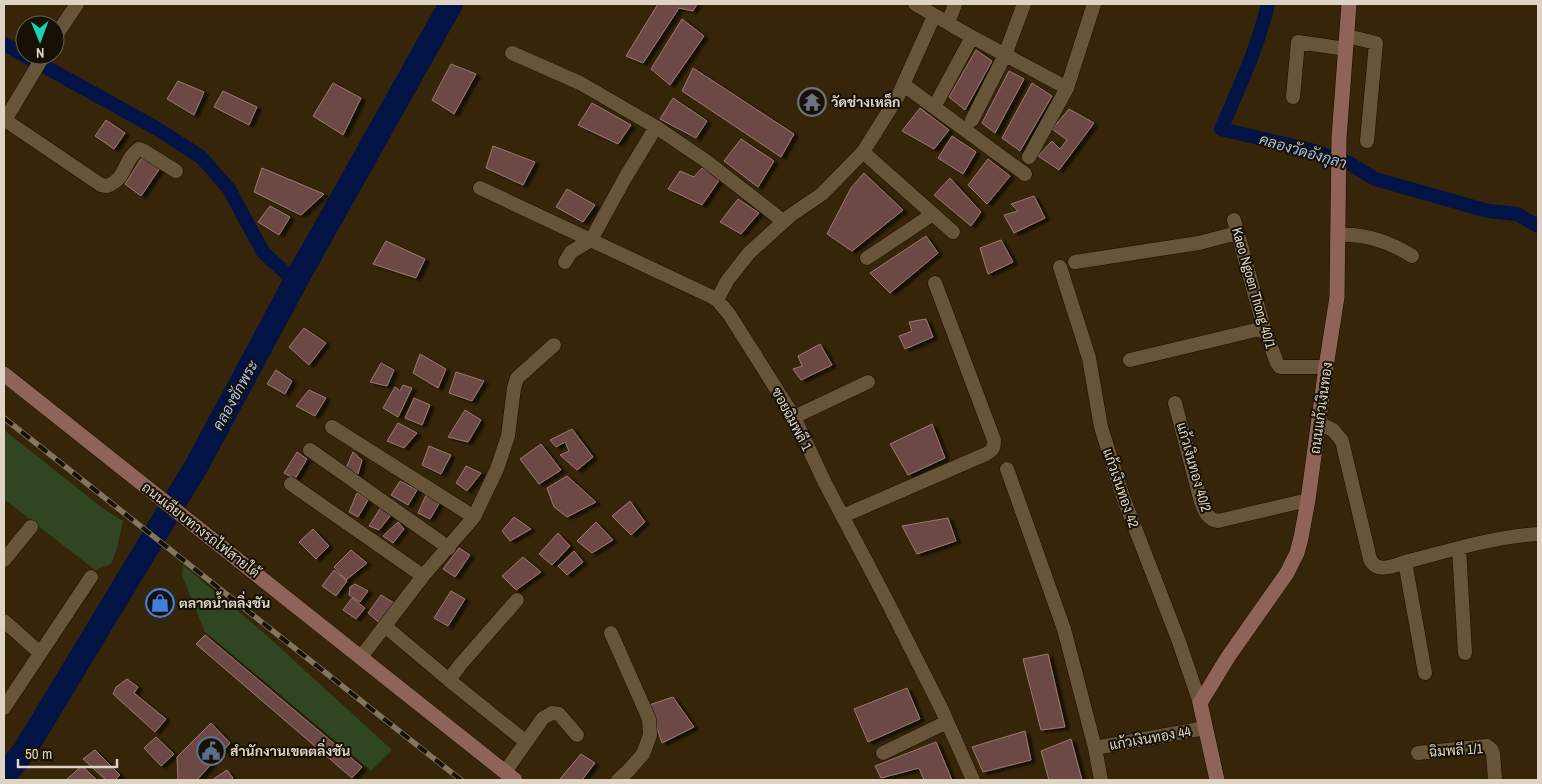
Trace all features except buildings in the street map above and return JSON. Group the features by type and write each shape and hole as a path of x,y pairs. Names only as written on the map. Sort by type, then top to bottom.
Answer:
{"street":[{"path":"65,22 77,4"},
{"path":"915,4 1067,88"},
{"path":"948,23 955,4"},
{"path":"972,120 1005,55 1024,4"},
{"path":"1029,158 1067,88 1094,4"},
{"name":"ถนนแก้วเงินทอง","path":"1200,703 1228,657 1287,573 1297,553 1308,500 1326,367 1338,297 1339,157 1349,4"},
{"path":"717,300 727,281 749,253 783,221 822,194 863,152 904,85 934,16"},
{"path":"938,100 972,37"},
{"path":"1293,97 1298,42 1376,43 1367,141"},
{"path":"512,53 580,83 656,127 706,161 783,221"},
{"path":"38,65 5,121 101,184 107,186 119,180 133,154 139,150 144,151 176,171"},
{"path":"904,85 1026,174"},
{"path":"565,262 571,252 591,240 656,127"},
{"path":"863,152 953,232"},
{"name":"ซอยฉิมพลี 1","path":"480,188 717,300 730,314 794,417 825,484 887,600 947,722 973,780"},
{"path":"866,258 933,214"},
{"name":"Kaeo Ngoen Thong 40/1","path":"1076,262 1199,243 1236,226 1264,328 1280,367 1326,367"},
{"path":"1338,235 1346,234 1376,238 1412,256"},
{"name":"แก้วเงินทอง 42","path":"1060,268 1089,358 1101,427 1122,497 1178,639 1200,703"},
{"path":"843,516 986,454 994,447 994,440 935,283"},
{"path":"1130,360 1264,328"},
{"path":"359,655 386,627 423,576 474,517 497,469 508,436 517,378 554,345"},
{"name":"ถนนเลียบทางรถไฟสายใต้","path":"4,374 510,776"},
{"path":"794,417 868,382"},
{"name":"แก้วเงินทอง 40/2","path":"1175,402 1201,502 1206,515 1212,520 1218,521 1308,500"},
{"path":"1319,423 1333,430 1342,441 1372,564 1381,568 1387,568 1459,548 1526,534 1538,534"},
{"path":"332,427 474,517"},
{"path":"310,450 449,548"},
{"path":"1007,469 1064,629 1095,748 1101,780"},
{"path":"291,484 423,576"},
{"path":"4,560 31,527"},
{"path":"1459,548 1465,653"},
{"path":"1405,562 1425,673"},
{"path":"4,708 91,577"},
{"path":"449,680 517,600"},
{"path":"4,621 40,653"},
{"path":"386,627 526,742"},
{"path":"612,633 649,719 650,735 643,754 618,780"},
{"path":"1200,703 1217,780"},
{"path":"510,776 526,742 543,718 552,713 559,714 577,735"},
{"path":"883,753 947,722"},
{"name":"แก้วเงินทอง 44","path":"1095,748 1205,728"},
{"name":"ฉิมพลี 1/1","path":"1418,752 1487,746 1493,753 1495,780"}],"green space":[{"path":"4,430 105,510 123,521 111,564 95,570 4,499"},
{"path":"183,565 264,633 392,750 371,771 205,632 182,575"}],"waterway":[{"name":"คลองชักพระ","path":"4,776 25,750 197,465 299,275 451,4"},
{"name":"คลองวัดอังกุลา","path":"1268,4 1253,52 1221,129 1310,150 1349,163 1375,179 1488,211 1517,214 1538,226"},
{"path":"4,44 156,128 201,157 229,189 263,252 295,282"}],"railway":[{"path":"4,418 461,780"}],"place":[{"name":"วัดช่างเหล็ก","path":"812,102"},
{"name":"ตลาดน้ำตลิ่งชัน","path":"160,603"},
{"name":"สำนักงานเขตตลิ่งชัน","path":"211,751"}]}
